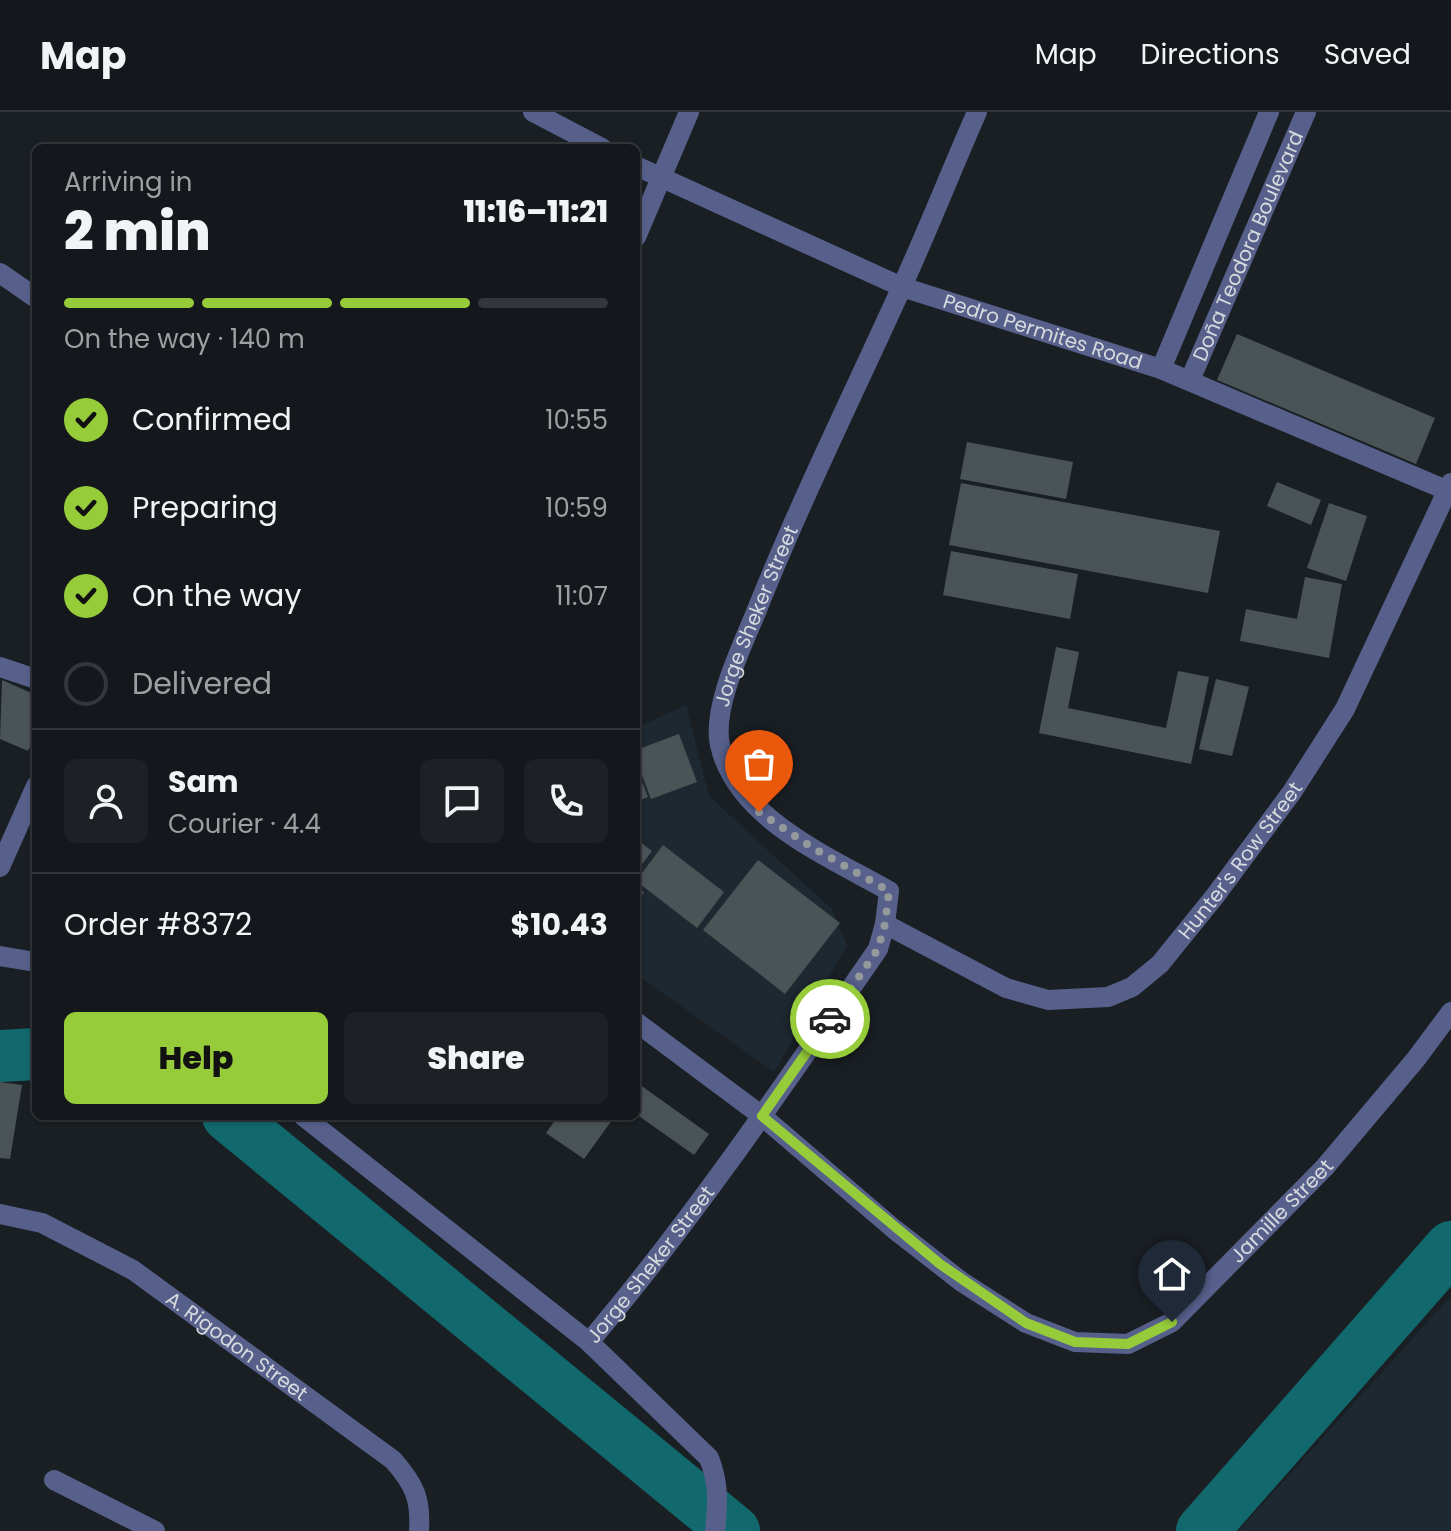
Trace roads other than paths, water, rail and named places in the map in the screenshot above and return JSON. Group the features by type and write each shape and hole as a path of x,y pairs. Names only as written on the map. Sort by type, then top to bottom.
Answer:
{"street":[{"path":"533,112 594,144"},
{"path":"640,228 689,112"},
{"name":"Jorge Sheker Street","path":"715,1531 719,1501 717,1477 709,1458 589,1342 632,1291 762,1116 878,949 889,891 813,848 759,812 733,780 719,742 722,703 762,597 977,112"},
{"name":"Doña Teodora Boulevard","path":"1161,369 1269,112"},
{"name":"Doña Teodora Boulevard","path":"1190,380 1306,112"},
{"name":"Pedro Permites Road","path":"640,168 902,287 1161,369 1450,488"},
{"path":"0,273 32,295"},
{"name":"Hunter's Row Street","path":"885,924 1006,988 1048,1000 1108,997 1132,987 1160,964 1215,896 1299,780 1345,709 1450,488"},
{"path":"0,667 32,678"},
{"path":"0,867 32,795"},
{"path":"0,956 32,961"},
{"name":"Jamille Street","path":"640,1025 762,1116 962,1282 1026,1323 1075,1342 1128,1344 1172,1322 1305,1188 1416,1059 1451,1012"},
{"path":"308,1120 589,1342"},
{"name":"A. Rigodon Street","path":"0,1214 42,1223 133,1270 393,1460 409,1479 420,1506 419,1531"},
{"path":"54,1480 155,1531"}],"waterway":[{"path":"0,1056 32,1054"},
{"path":"233,1120 734,1531"},
{"path":"1202,1531 1451,1247"}]}
